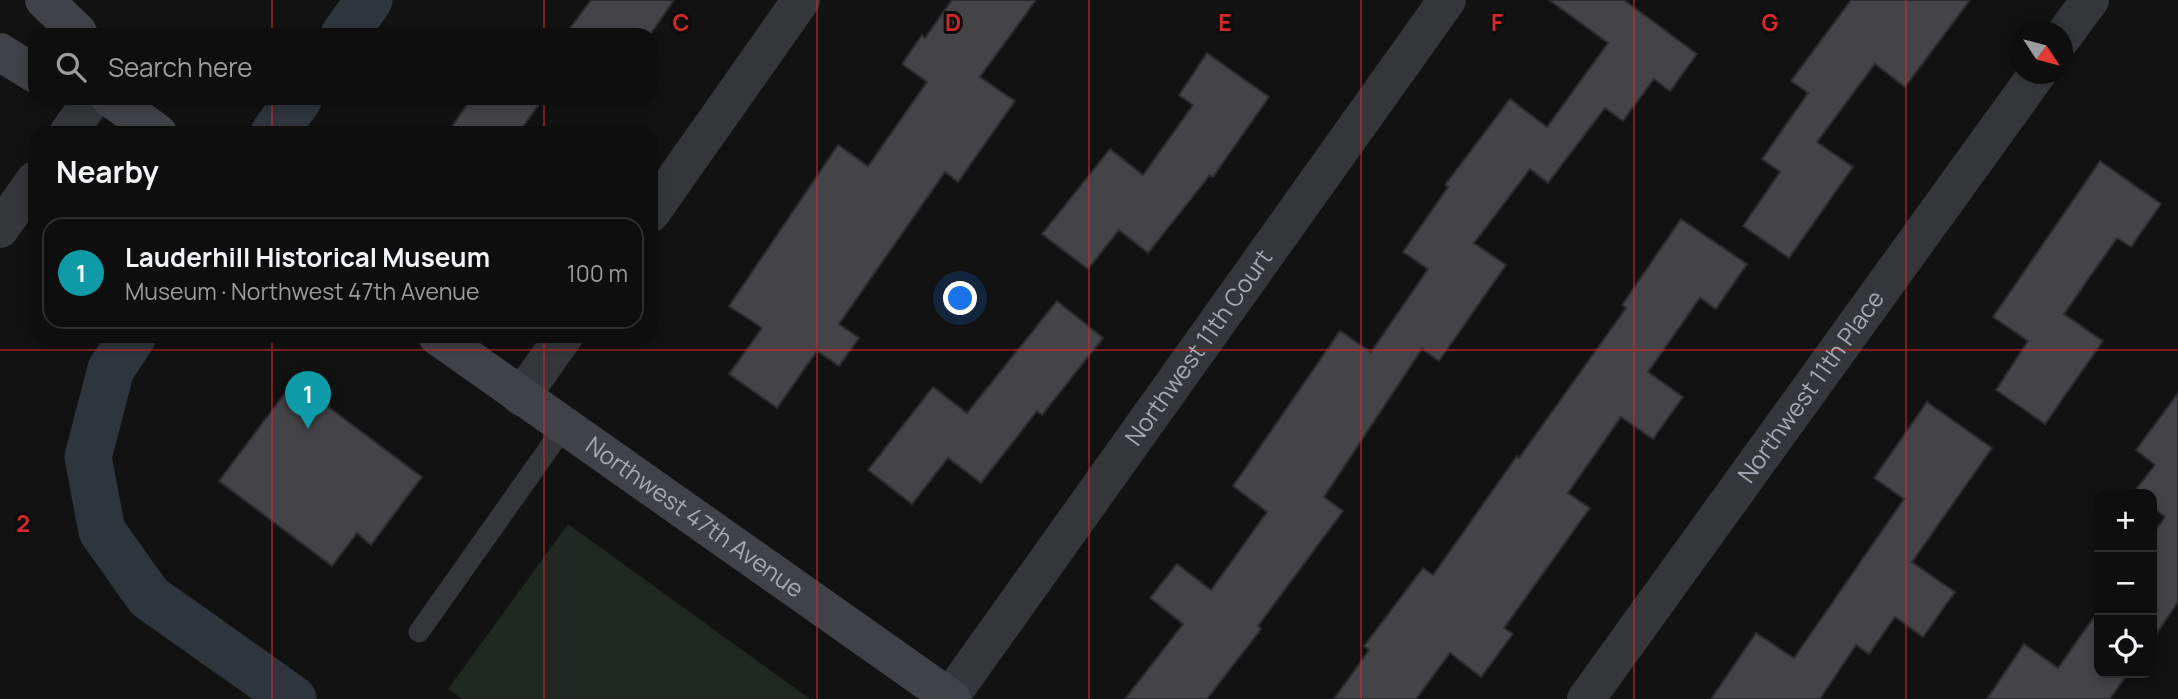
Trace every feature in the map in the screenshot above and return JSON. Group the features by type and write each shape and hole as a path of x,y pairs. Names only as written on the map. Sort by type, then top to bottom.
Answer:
{"street":[{"path":"44,0 75,28"},
{"path":"658,203 802,0"},
{"name":"Northwest 11th Court","path":"951,698 1447,0"},
{"path":"2073,24 2090,0"},
{"path":"0,52 28,70"},
{"name":"Northwest 11th Place","path":"1586,699 2030,84"},
{"path":"73,126 88,105"},
{"path":"120,105 148,126"},
{"path":"4,214 28,188"},
{"name":"Northwest 47th Avenue","path":"448,343 951,698"},
{"path":"521,397 559,343"}],"lane":[{"path":"419,632 564,427"}],"shaded area":[{"path":"568,524 810,699 462,699 448,689"}],"building":[{"path":"591,0 674,0 655,28 570,28"},
{"path":"952,0 1036,0 980,77 1015,101 958,182 945,172 839,324 859,338 839,366 817,351 777,408 729,374 762,328 729,306 838,145 868,166 927,82 902,64 922,35 925,38"},
{"path":"1549,0 1624,0 1697,54 1670,91 1654,79 1623,121 1605,108 1548,183 1530,169 1474,243 1506,265 1439,361 1422,349 1324,497 1343,511 1258,626 1261,629 1207,699 1125,699 1183,624 1150,598 1177,564 1211,590 1267,512 1233,486 1340,331 1371,352 1428,269 1403,252 1448,187 1445,185 1510,99 1547,127 1608,43"},
{"path":"1851,0 1970,0 1905,87 1875,64 1817,142 1853,167 1789,258 1743,226 1780,172 1762,159 1808,93 1791,81"},
{"path":"1207,53 1269,97 1213,177 1210,175 1148,253 1119,230 1088,269 1042,234 1110,149 1143,175 1193,105 1179,95"},
{"path":"467,105 539,105 523,126 452,126"},
{"path":"2100,161 2161,204 2131,247 2117,238 2064,314 2103,341 2045,424 1996,390 2028,341 1993,317"},
{"path":"1681,219 1747,264 1716,309 1700,298 1648,372 1683,397 1653,439 1621,417 1568,493 1590,508 1504,628 1513,634 1481,677 1450,653 1416,699 1334,699 1369,650 1364,646 1423,568 1433,575 1517,456 1519,458 1626,308 1622,305"},
{"path":"1057,301 1103,338 1042,415 1037,411 981,483 948,458 912,504 868,470 933,387 967,413"},
{"path":"294,381 422,477 371,545 357,533 332,566 219,481"},
{"path":"2178,393 2178,602 2157,633 2157,528 2165,517 2157,511 2157,489 2136,489 2155,465 2136,450"},
{"path":"1927,402 1992,448 1912,562 1955,592 1923,637 1895,617 1869,654 1856,645 1820,699 1711,699 1756,633 1794,658 1904,499 1874,478"},
{"path":"2094,617 2094,678 2125,678 2110,699 1987,699 2024,644 2058,668"}],"waterway":[{"path":"349,28 369,0"},
{"path":"279,126 294,105"},
{"path":"128,343 111,369 88,457 102,531 149,597 293,699"}],"place":[{"name":"Lauderhill Historical Museum","path":"308,429"}]}
